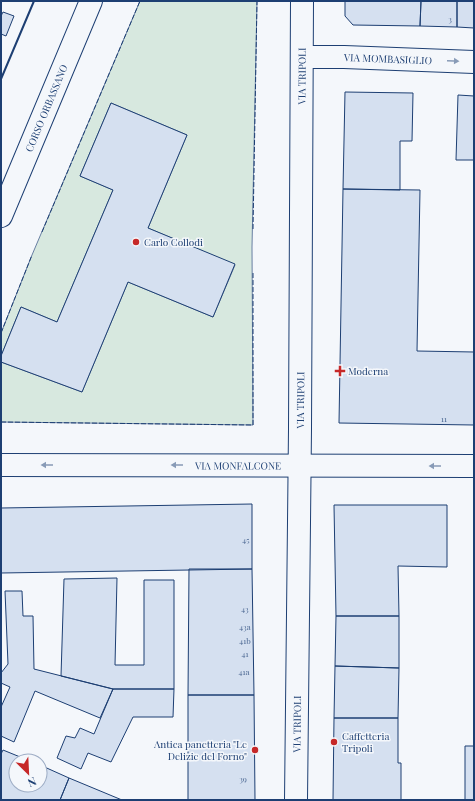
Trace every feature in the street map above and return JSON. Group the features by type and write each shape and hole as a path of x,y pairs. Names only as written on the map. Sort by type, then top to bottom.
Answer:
{"street":[{"name":"CORSO ORBASSANO","path":"1,216 91,1"},
{"name":"VIA TRIPOLI","path":"296,800 300,466 302,1"},
{"name":"VIA MOMBASIGLIO","path":"302,57 344,57 474,62"},
{"name":"VIA MONFALCONE","path":"1,465 474,466"}],"shaded area":[{"path":"140,1 257,1 252,247 253,425 1,422 1,362 82,392 128,282 213,317 235,265 148,228 187,135 111,103 80,176 113,190 57,322 21,307 1,356 1,333 32,255"}],"building":[{"path":"345,1 421,1 420,26 353,25 345,16"},
{"path":"421,1 457,1 457,27 420,26"},
{"path":"457,1 474,1 474,28 457,27"},
{"path":"3,12 14,16 6,36 1,34 1,16"},
{"path":"345,92 413,93 412,141 400,141 400,190 343,189"},
{"path":"458,95 474,96 474,160 456,160"},
{"name":"Carlo Collodi","path":"111,103 187,135 148,228 235,264 213,317 128,282 82,392 1,362 1,356 21,307 57,322 113,190 80,176"},
{"path":"343,189 420,190 417,351 474,352 474,425 339,423"},
{"path":"252,504 252,569 1,573 1,508"},
{"path":"334,505 447,505 447,567 398,566 399,616 336,616"},
{"path":"189,569 252,569 254,695 188,695"},
{"path":"117,578 115,665 144,665 144,580 174,580 174,689 113,689 61,676 64,579"},
{"path":"5,591 22,591 23,616 33,616 34,669 113,689 100,718 35,691 14,742 1,736 1,707 10,687 1,683 1,673 8,664"},
{"path":"336,616 399,616 399,668 335,666"},
{"path":"335,666 399,668 398,718 334,718"},
{"path":"113,689 174,689 173,717 133,717 111,762 88,753 81,769 57,758 66,736 75,738 80,728 94,734"},
{"path":"188,695 254,695 255,800 188,800"},
{"path":"334,718 398,718 398,763 401,763 401,800 333,800"},
{"path":"465,746 474,746 474,800 465,800"},
{"path":"3,750 10,753 8,753 8,793 48,793 48,769 69,778 60,800 1,800 1,754"},
{"path":"69,778 122,800 60,800"}],"fence":[{"path":"42,232 140,1"},
{"path":"253,229 257,1"},
{"path":"1,333 32,255"},
{"path":"1,422 253,425 253,272"}],"wall":[{"path":"1,79 34,1"}],"place":[{"name":"Carlo Collodi","path":"136,242"},
{"name":"Moderna","path":"340,371"},
{"name":"Caffetteria Tripoli","path":"334,742"},
{"name":"Antica panetteria \"Le Delizie del Forno\"","path":"255,750"}]}
